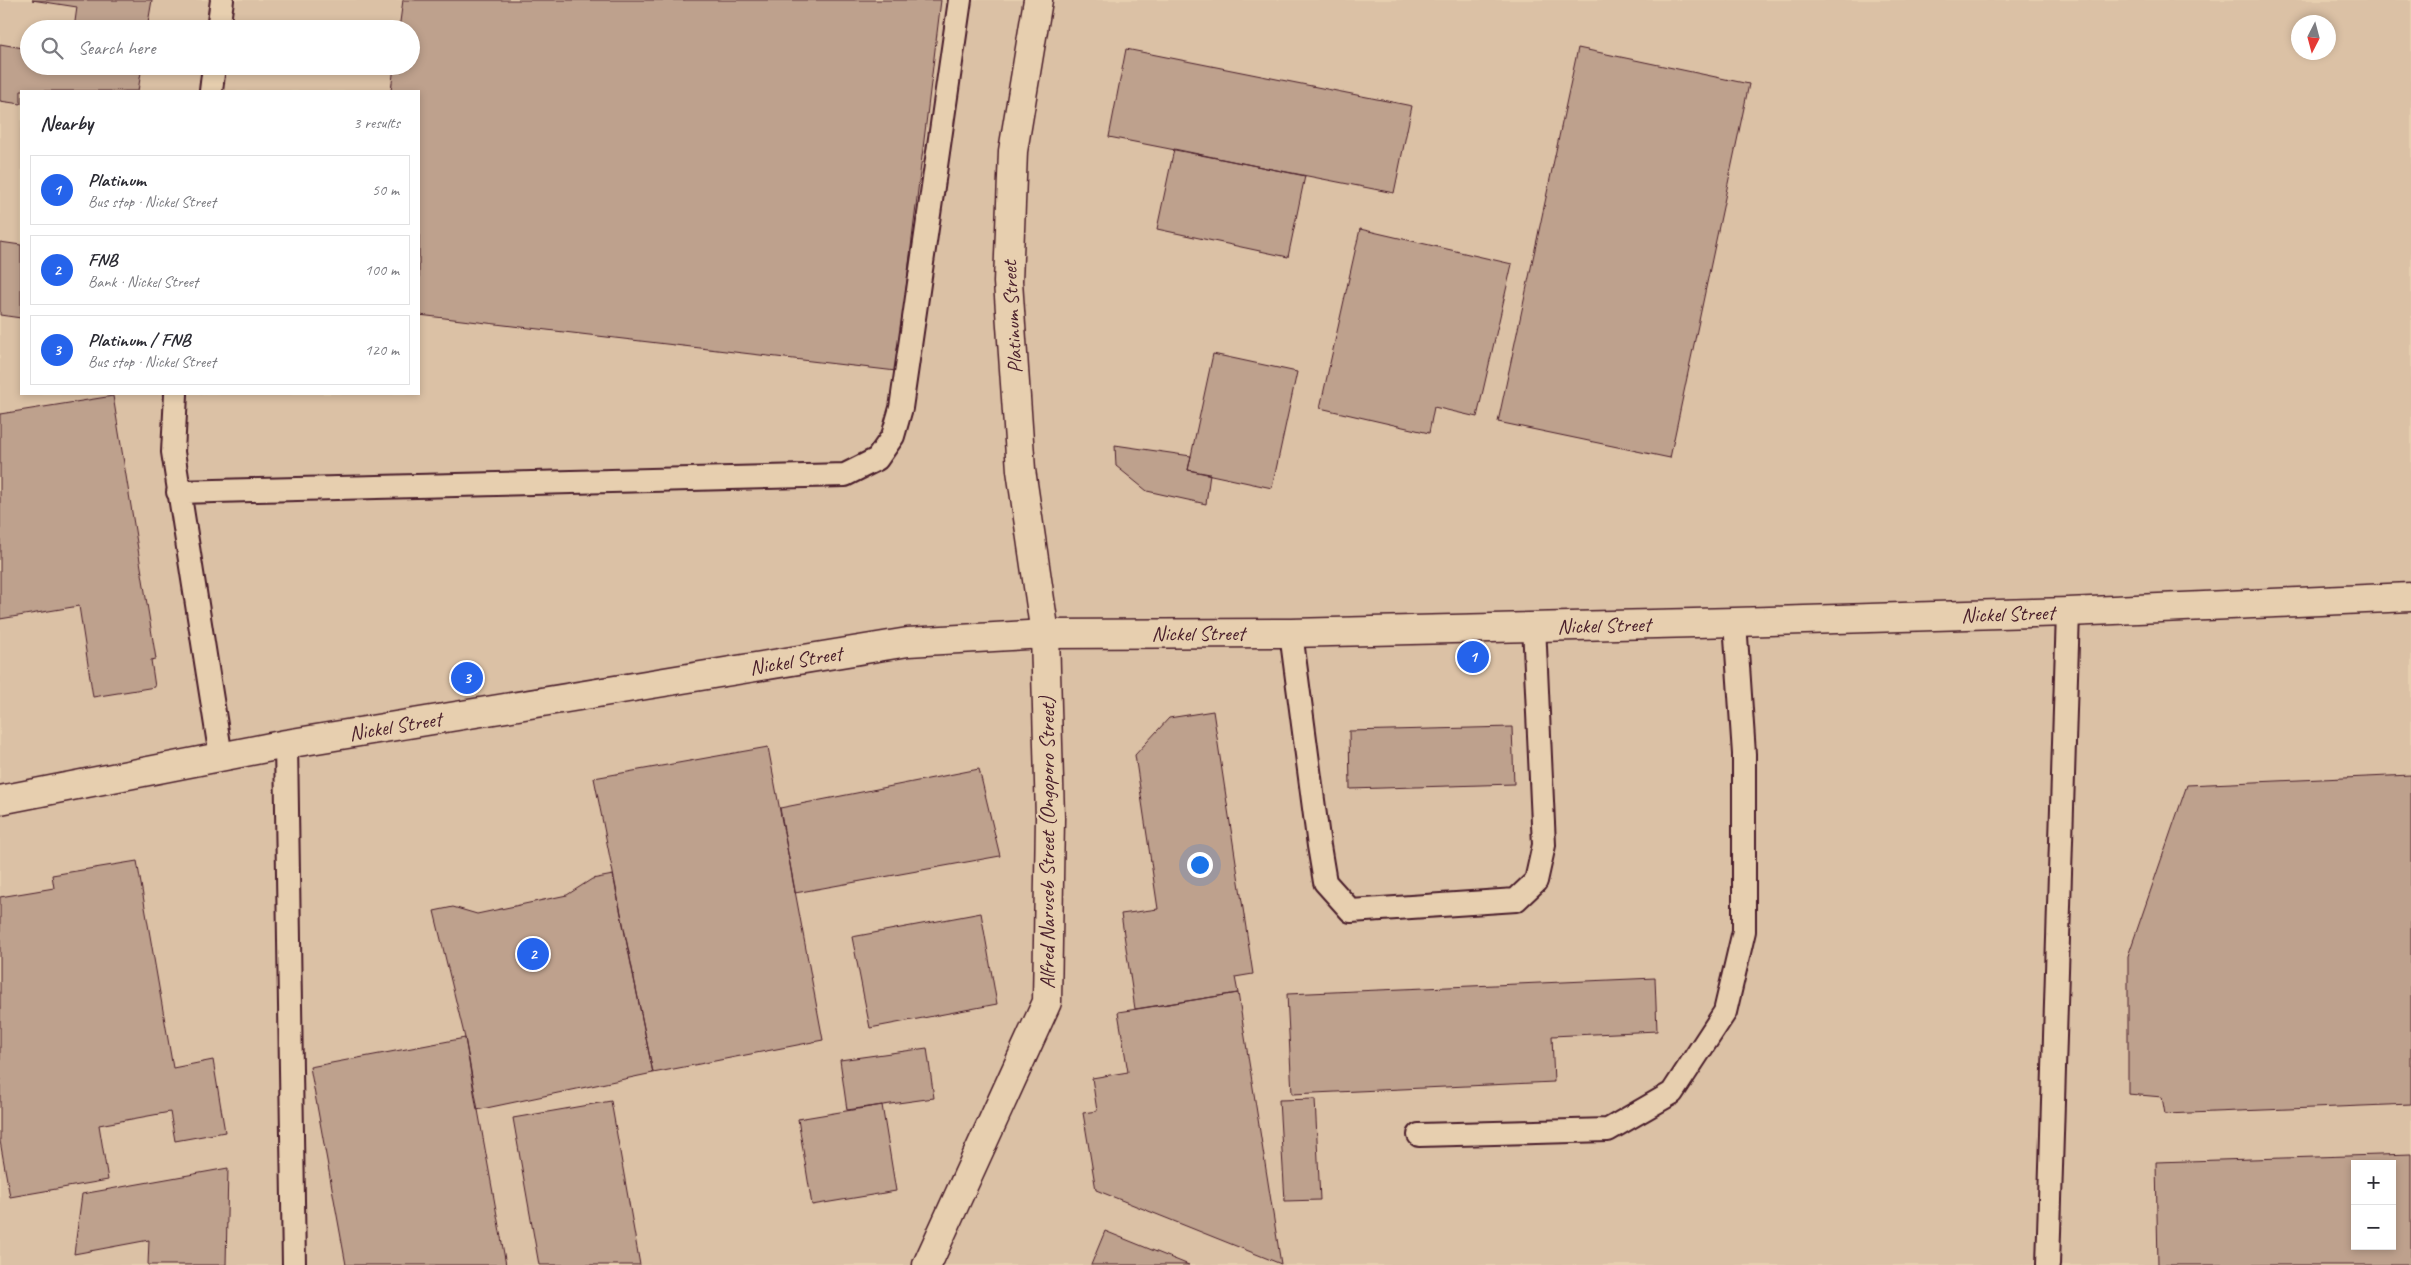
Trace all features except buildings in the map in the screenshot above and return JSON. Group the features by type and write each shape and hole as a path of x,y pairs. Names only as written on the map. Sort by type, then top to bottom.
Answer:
{"street":[{"name":"Platinum Street","path":"1038,0 1013,151 1008,282 1021,470 1045,634"},
{"name":"Nickel Street","path":"0,800 286,744 908,642 1045,634 1291,633 1534,625 1734,622 2068,612 2411,597"},
{"name":"Alfred Naruseb Street (Ongoporo Street)","path":"927,1265 1047,1002 1050,818 1045,634"}],"lane":[{"path":"219,20 222,0"},
{"path":"178,492 845,475 877,459 893,436 901,408 960,0"},
{"path":"211,90 213,75"},
{"path":"176,395 173,452 221,757"},
{"path":"2048,1265 2068,612"},
{"path":"1419,1135 1608,1130 1672,1093 1725,1012 1744,931 1744,754 1734,622"},
{"path":"1291,633 1318,846 1325,882 1351,910 1516,900 1536,881 1544,845 1534,625"},
{"path":"286,744 294,1265"}],"shaded area":[{"path":"0,0 2411,0 2411,1265 0,1265"}],"place":[{"name":"Platinum","path":"1473,657"},
{"name":"Platinum / FNB","path":"467,678"},
{"name":"FNB","path":"533,954"}]}
